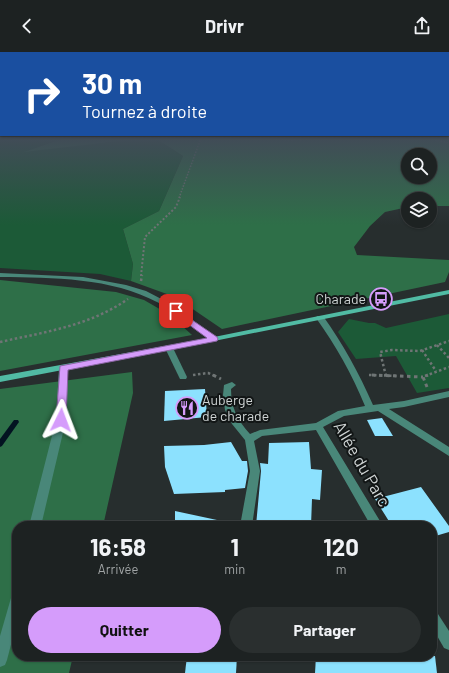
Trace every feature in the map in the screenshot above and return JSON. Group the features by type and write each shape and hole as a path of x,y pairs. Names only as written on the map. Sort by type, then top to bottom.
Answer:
{"street":[{"path":"0,275 57,278 117,284 140,291 163,302 214,339"},
{"path":"0,379 168,348 449,292"},
{"path":"320,318 336,338 374,407 449,452"},
{"path":"168,348 183,377"},
{"path":"36,521 61,420 63,368"},
{"path":"232,385 227,387 226,400 235,424 249,439 255,471 247,521"},
{"name":"Allée du Parc","path":"374,521 318,426 341,413 449,394"},
{"path":"249,439 260,433 318,426"},
{"path":"0,660 12,616"},
{"path":"437,623 449,643"}],"path":[{"path":"0,342 53,331 86,321 110,311 140,291 142,254 145,237 176,207 192,167"},
{"path":"386,376 380,352 392,350 422,350 449,340"},
{"path":"437,345 449,358"},
{"path":"422,350 436,371"},
{"path":"355,374 423,376 449,367"},
{"path":"183,377 208,373 232,385"},
{"path":"423,376 431,398"}],"green space":[{"path":"0,167 178,167 159,211 123,229 133,264 131,281 100,274 0,268"},
{"path":"178,167 401,167 401,184 437,184 437,167 449,167 449,206 437,206 437,192 401,192 401,209 385,212 370,226 354,247 357,255 449,260 449,272 445,282 222,329 175,297 131,281 133,264 123,229 159,211"},
{"path":"0,280 116,292 144,300 170,315 192,335 0,371"},
{"path":"449,314 449,388 417,393 396,356 356,359 338,332 349,319 375,323 386,328"},
{"path":"132,372 133,393 104,521 12,521 12,661 72,661 69,673 0,673 0,389"}],"building":[{"path":"205,389 207,417 164,421 165,391"},
{"path":"382,418 393,436 375,436 367,420"},
{"path":"231,442 242,461 247,461 248,471 245,488 225,490 225,492 174,494 165,467 164,446 204,445"},
{"path":"309,442 311,469 322,470 320,500 312,499 311,521 256,521 261,471 260,463 268,464 269,443"},
{"path":"421,487 449,526 449,532 437,536 437,521 389,521 375,499"},
{"path":"175,511 217,520 217,521 175,521"},
{"path":"186,661 237,661 236,673 185,673"},
{"path":"316,661 436,661 437,673 315,673"}],"waterway":[{"path":"0,444 16,422"}],"place":[{"name":"Charade","path":"381,299"},
{"name":"Auberge de charade","path":"187,408"}],"route":[{"path":"61,420 63,368 214,339 176,311"}]}
